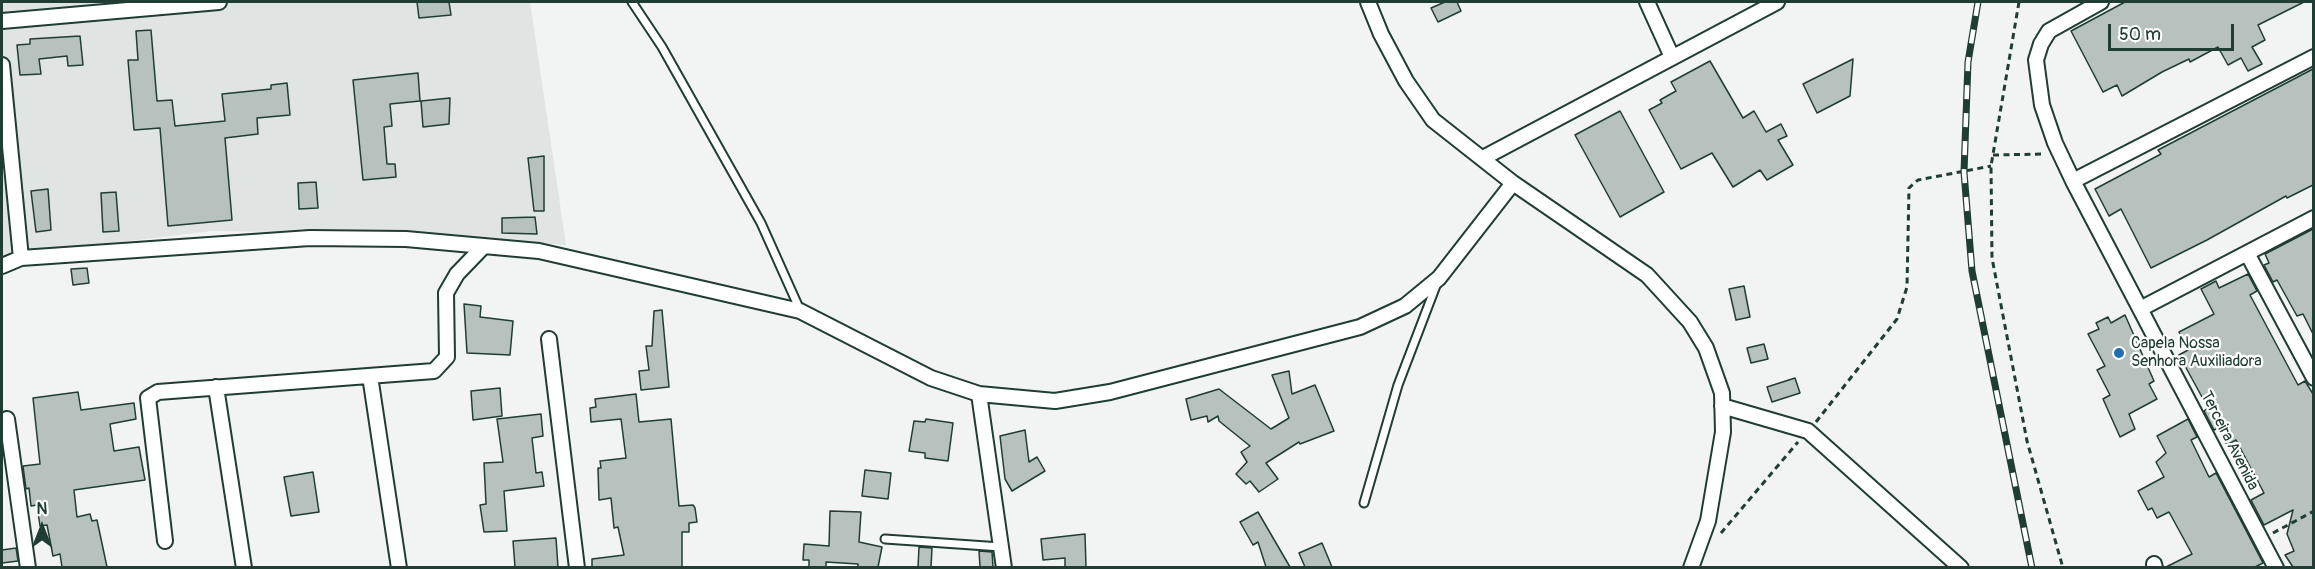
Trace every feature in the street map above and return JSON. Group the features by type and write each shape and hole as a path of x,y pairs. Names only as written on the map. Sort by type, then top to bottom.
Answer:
{"street":[{"path":"2,21 219,2"},
{"path":"1368,2 1381,34 1406,81 1433,120 1513,183 1647,275 1690,322 1706,348 1722,393 1724,432 1708,521 1691,567"},
{"path":"1647,2 1672,57"},
{"path":"1483,158 1777,2"},
{"name":"Terceira Avenida","path":"2101,2 2059,23 2049,31 2036,60 2042,105 2059,152 2073,181 2142,308 2276,567"},
{"path":"2073,181 2313,57"},
{"path":"2,65 21,258"},
{"path":"2,266 21,258 310,238 406,239 539,251 800,311 931,378 979,394 1055,401 1110,392 1360,327 1405,306 1439,278 1513,183"},
{"path":"2142,308 2313,218"},
{"path":"165,540 148,398 158,392 434,371 447,357 446,293 457,274 484,246"},
{"path":"2247,253 2313,378"},
{"path":"549,339 577,567"},
{"path":"370,376 399,567"},
{"path":"216,387 244,567"},
{"path":"979,394 1004,567"},
{"path":"1722,406 1808,431 1961,567"},
{"path":"7,419 28,567"}],"lane":[{"path":"632,2 662,47 761,223 800,311"},
{"path":"1364,503 1398,385 1439,278"},
{"path":"885,538 1001,547"}],"path":[{"path":"2019,2 1991,166 1992,258 2027,441 2062,567"},
{"path":"1993,155 2038,155 2059,152"},
{"path":"1720,534 1808,431 1897,319 1907,287 1909,188 1918,180 1991,166"},
{"path":"2261,540 2313,511"}],"shaded area":[{"path":"2,2 530,2 566,245 411,234 212,231 22,254 2,262"}],"building":[{"path":"417,2 449,2 451,15 419,18"},
{"path":"1445,2 1457,2 1461,11 1438,22 1431,8"},
{"path":"2125,2 2304,2 2258,25 2265,40 2252,47 2262,64 2248,71 2241,58 2228,65 2218,47 2190,62 2189,59 2162,72 2122,96 2117,85 2103,92 2071,31"},
{"path":"151,30 157,101 172,100 175,126 225,121 222,94 271,89 271,85 287,83 290,115 257,118 258,134 225,138 232,220 168,226 160,128 134,130 128,60 138,60 136,31"},
{"path":"80,36 83,65 68,66 67,56 39,59 41,74 20,75 17,45 30,44 30,39"},
{"path":"1853,59 1850,96 1817,113 1803,84"},
{"path":"1710,61 1743,118 1754,111 1766,132 1781,124 1787,136 1778,140 1793,165 1767,180 1760,170 1733,187 1712,153 1681,169 1649,110 1662,103 1660,100 1676,91 1671,82"},
{"path":"2313,69 2313,185 2287,198 2286,196 2151,268 2121,209 2109,216 2095,189 2161,154 2158,150"},
{"path":"418,73 420,101 390,104 392,126 384,127 387,164 395,164 396,177 363,180 353,80"},
{"path":"450,98 449,124 423,127 421,101"},
{"path":"1620,111 1664,192 1620,217 1575,135"},
{"path":"544,156 544,211 534,211 528,158"},
{"path":"316,182 318,208 299,209 298,183"},
{"path":"48,189 51,230 36,232 31,191"},
{"path":"116,192 119,231 103,232 101,193"},
{"path":"535,217 537,234 502,233 502,218"},
{"path":"2313,229 2313,334 2303,314 2297,316 2277,280 2273,282 2264,265 2269,263 2265,254"},
{"path":"87,268 89,283 73,285 71,269"},
{"path":"2248,274 2257,291 2250,295 2298,385 2305,381 2313,394 2313,567 2293,567 2285,555 2294,551 2287,534 2293,510 2264,525 2251,500 2264,493 2236,440 2227,445 2219,428 2214,430 2204,411 2208,408 2179,355 2188,350 2179,332 2214,314 2201,289 2216,281 2219,288"},
{"path":"1744,286 1750,317 1736,320 1729,289"},
{"path":"464,304 481,306 480,317 513,321 510,355 467,353"},
{"path":"662,310 669,387 641,390 639,371 649,370 646,346 652,346 654,311"},
{"name":"Capela Nossa Senhora Auxiliadora","path":"2125,315 2154,381 2149,384 2157,399 2129,414 2135,429 2120,437 2103,399 2110,395 2097,370 2105,366 2088,334 2099,329 2096,323 2108,317 2111,323"},
{"path":"1764,344 1768,359 1751,363 1747,348"},
{"path":"1289,371 1292,394 1315,385 1334,431 1300,444 1299,442 1266,463 1278,479 1259,492 1250,481 1246,484 1236,474 1247,462 1241,452 1250,446 1219,421 1218,416 1208,422 1207,416 1191,420 1186,399 1219,389 1271,429 1289,418 1272,375"},
{"path":"1795,378 1800,393 1772,402 1767,387"},
{"path":"500,388 502,416 473,420 471,391"},
{"path":"78,392 81,410 134,403 136,419 110,424 114,451 139,447 145,480 74,490 77,517 90,514 92,521 97,520 107,567 62,567 60,554 53,556 47,525 40,526 37,505 31,506 29,488 26,489 23,466 40,464 33,398"},
{"path":"636,394 639,422 671,419 679,506 693,505 695,508 697,522 689,523 689,532 682,532 682,567 592,567 592,559 624,555 618,527 614,528 611,498 599,500 598,468 601,468 600,461 626,458 621,419 591,422 590,408 596,407 595,399"},
{"path":"541,414 543,436 532,438 536,473 542,472 544,486 504,491 507,531 484,532 480,505 486,504 484,463 503,462 497,419"},
{"path":"926,419 953,423 948,461 925,458 925,453 909,451 914,421 925,422"},
{"path":"2188,419 2197,437 2191,440 2209,477 2216,473 2263,563 2255,567 2166,567 2192,554 2169,512 2157,518 2152,508 2148,510 2138,491 2164,477 2156,462 2166,453 2157,436"},
{"path":"1025,430 1029,462 1037,457 1045,471 1012,491 1005,479 1000,436"},
{"path":"865,470 891,473 888,499 862,496"},
{"path":"313,472 319,512 291,516 284,477"},
{"path":"830,511 861,512 859,542 882,547 878,567 858,567 858,564 826,562 826,567 809,567 809,560 803,560 804,544 829,546"},
{"path":"1258,512 1290,567 1266,567 1258,542 1253,545 1240,522"},
{"path":"1085,534 1086,567 1065,567 1065,558 1043,560 1041,539"},
{"path":"556,538 558,567 515,567 513,541"},
{"path":"1322,543 1332,567 1305,567 1299,553"},
{"path":"919,547 932,548 931,567 918,567"},
{"path":"16,548 18,561 2,563 2,550"},
{"path":"979,551 992,552 993,567 980,567"}],"railway":[{"path":"1978,2 1968,62 1964,172 1972,271 2032,568"}],"place":[{"name":"Capela Nossa Senhora Auxiliadora","path":"2119,353"}]}
